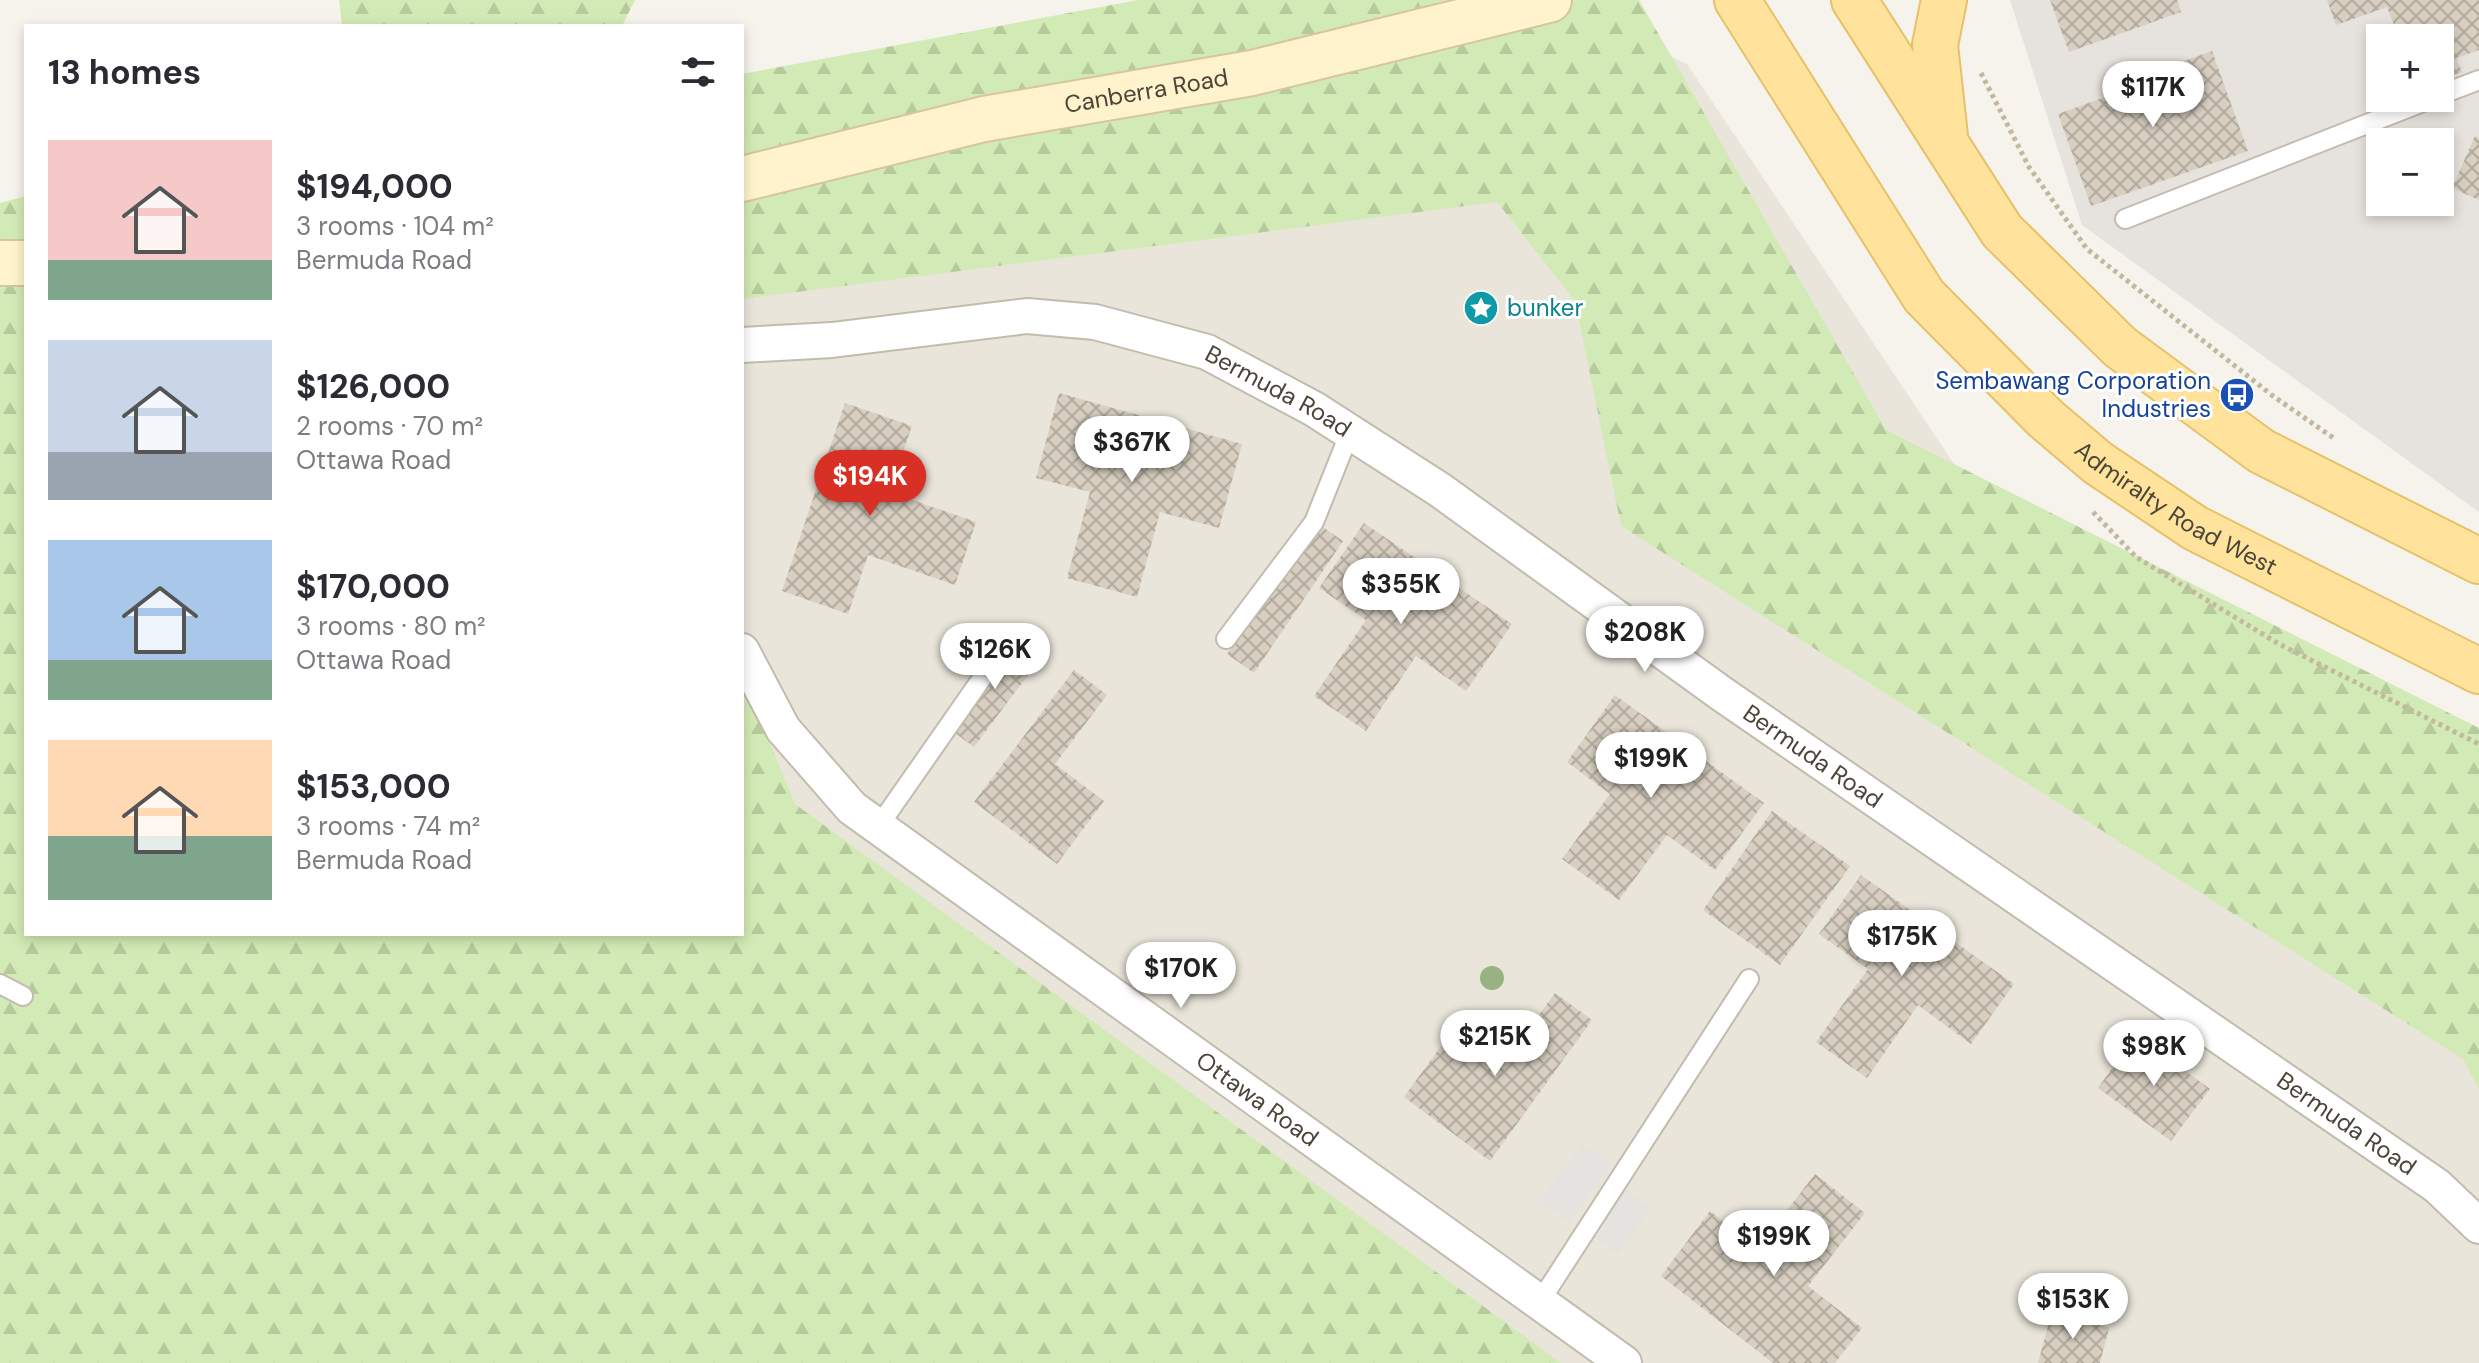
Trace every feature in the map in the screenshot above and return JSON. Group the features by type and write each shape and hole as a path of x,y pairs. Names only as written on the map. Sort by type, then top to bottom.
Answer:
{"main road":[{"name":"Canberra Road","path":"744,179 984,119 1252,73 1549,0"},
{"name":"Admiralty Road West","path":"1737,0 1924,296 2045,418 2098,463 2195,528 2479,671"},
{"path":"1854,0 2002,231 2120,347 2261,451 2479,561"},
{"path":"1944,0 1935,45 1947,146"},
{"path":"0,263 24,263"}],"street":[{"name":"Bermuda Road","path":"744,345 832,340 1027,316 1095,322 1207,352 1350,432 1440,490 1722,694 2437,1186 2479,1226"},
{"name":"Ottawa Road","path":"744,655 783,729 852,808 1624,1363"}],"lane":[{"path":"2454,90 2479,80"},
{"path":"2125,219 2397,112"},
{"path":"1226,639 1314,522 1350,432"},
{"path":"878,827 1003,648"},
{"path":"1539,1303 1749,979"},
{"path":"0,984 23,996"}],"path":[{"path":"1981,71 2029,167 2087,249 2273,396 2344,445"}],"shaded area":[{"path":"2010,0 2479,0 2479,512 2082,225"},
{"path":"1634,40 1687,64 1960,473 2479,752 2479,1363 0,1363 0,369 24,367 24,936 744,936 744,251"},
{"path":"1582,1143 1611,1165 1569,1222 1540,1200"},
{"path":"1624,1188 1652,1208 1618,1254 1590,1234"}],"green space":[{"path":"339,0 635,0 623,24 342,24"},
{"path":"1138,0 1639,0 1886,430 2479,728 2479,1089 2463,1059 1621,526 1575,301 1497,202 744,299 744,74"},
{"path":"24,197 24,936 744,936 744,680 795,804 1561,1363 0,1363 0,203"}],"building":[{"path":"2050,0 2177,0 2181,12 2069,52"},
{"path":"2327,0 2479,0 2479,50 2456,58 2462,72 2454,75 2454,24 2394,24 2387,7 2336,25"},
{"path":"2212,51 2248,151 2091,206 2058,114 2108,96 2105,89"},
{"path":"2475,136 2479,138 2479,200 2454,189"},
{"path":"1059,393 1242,444 1219,528 1160,512 1137,597 1067,578 1090,492 1036,478"},
{"path":"845,403 912,426 889,492 976,522 955,585 868,555 848,614 782,591"},
{"path":"1317,523 1343,541 1254,673 1227,654"},
{"path":"1364,523 1512,624 1466,691 1416,656 1366,731 1314,696 1366,620 1319,588"},
{"path":"1016,635 1043,655 974,747 947,727"},
{"path":"1074,670 1107,695 1055,764 1104,801 1057,864 974,802"},
{"path":"1615,695 1764,803 1715,870 1667,835 1619,900 1562,859 1610,794 1567,762"},
{"path":"1772,811 1850,866 1780,965 1703,910"},
{"path":"1861,875 2014,984 1971,1044 1918,1005 1867,1078 1816,1042 1868,969 1819,934"},
{"path":"1555,993 1592,1020 1490,1161 1404,1097 1455,1027 1504,1063"},
{"path":"2136,1035 2210,1089 2171,1141 2098,1088"},
{"path":"1815,1174 1865,1213 1808,1286 1862,1328 1835,1363 1773,1363 1661,1276 1710,1211 1758,1248"},
{"path":"2052,1311 2109,1328 2100,1363 2038,1363"}],"place":[{"name":"bunker","path":"1481,308"},
{"name":"Sembawang Corporation Industries","path":"2237,395"}]}
